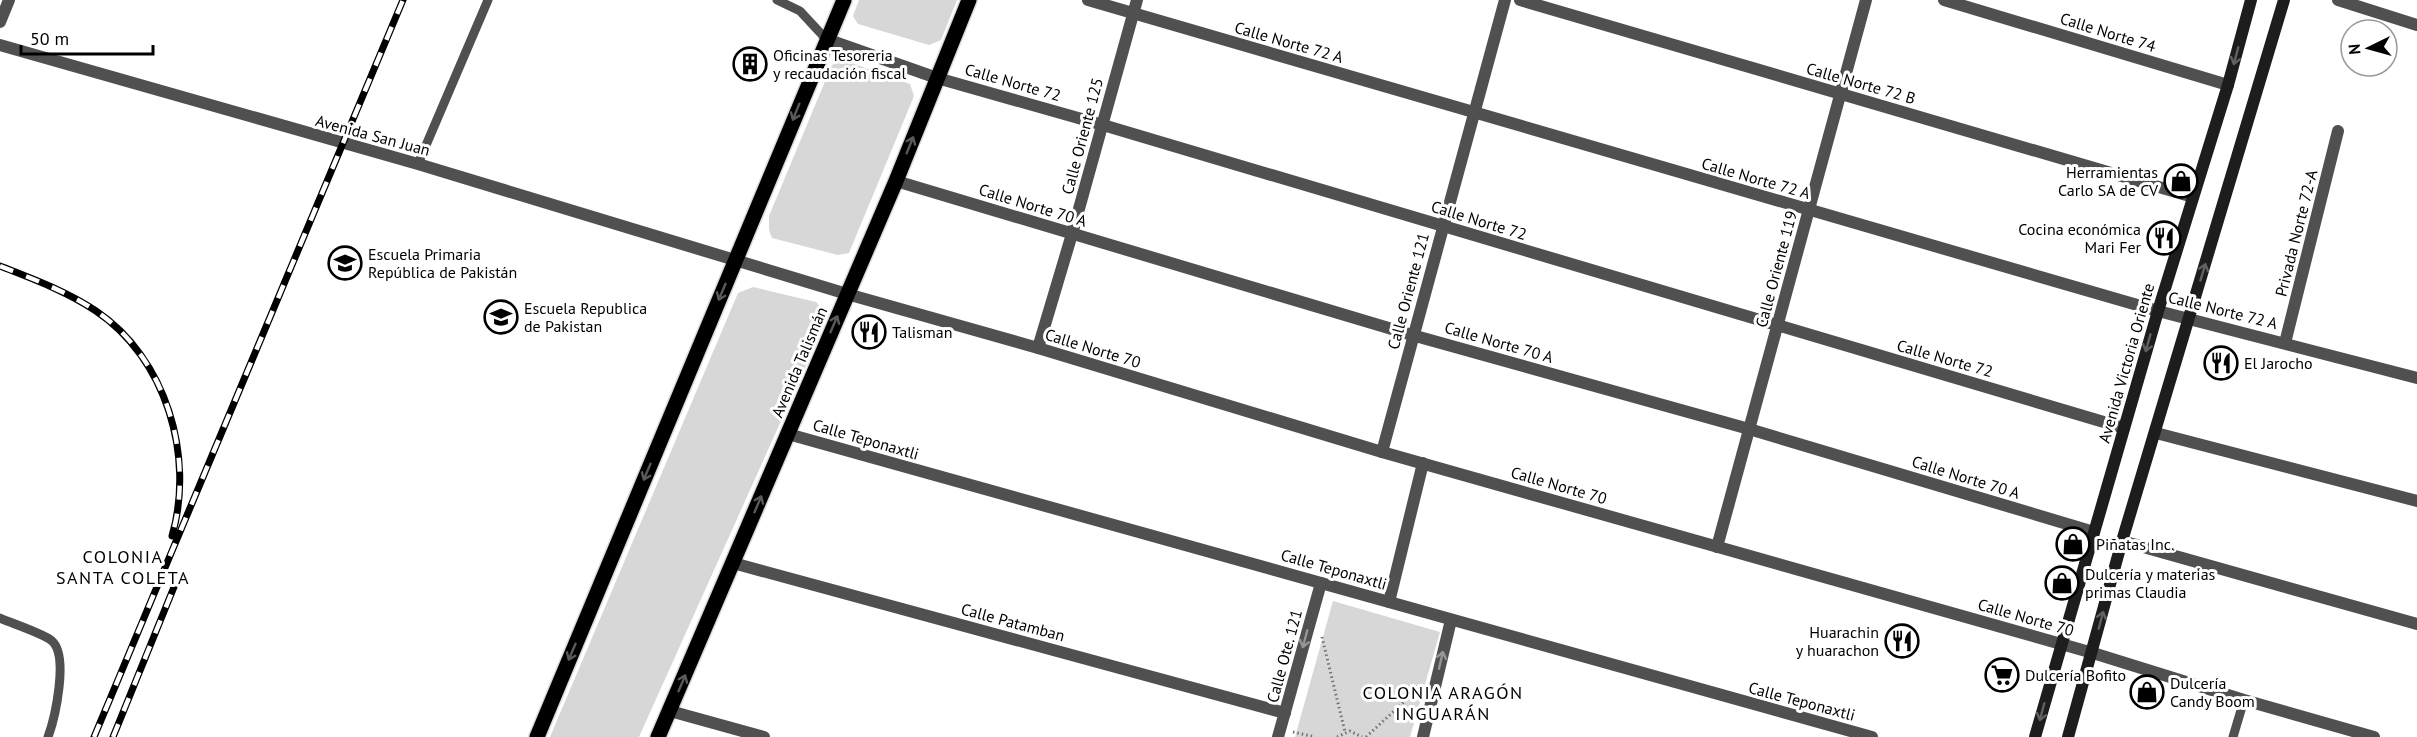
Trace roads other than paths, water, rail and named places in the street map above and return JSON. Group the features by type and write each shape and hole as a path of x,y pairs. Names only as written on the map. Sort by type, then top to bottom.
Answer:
{"main road":[{"path":"537,737 844,0"},
{"name":"Avenida Talismán","path":"658,737 896,181 969,0"}],"street":[{"path":"0,22 9,0"},
{"name":"Calle Norte 72 A","path":"1088,0 2188,320 2417,378"},
{"name":"Calle Oriente 125","path":"1038,348 1137,0"},
{"name":"Calle Oriente 121","path":"1382,452 1505,0"},
{"name":"Calle Norte 72 B","path":"1520,0 2193,197"},
{"name":"Calle Oriente 119","path":"1717,547 1866,0"},
{"name":"Calle Norte 74","path":"1944,0 2228,85"},
{"name":"Avenida Victoria Oriente","path":"2035,737 2060,644 2158,311 2228,85 2251,0"},
{"path":"2068,737 2122,541 2284,0"},
{"path":"2338,0 2417,25"},
{"name":"Calle Norte 72","path":"826,39 937,78 1103,125 2124,428"},
{"name":"Avenida San Juan","path":"0,45 418,164 736,260"},
{"name":"Privada Norte 72-A","path":"2285,343 2338,131"},
{"name":"Calle Norte 70 A","path":"896,181 1413,335 1749,429 2094,532"},
{"name":"Calle Norte 70","path":"736,260 1382,452 2093,652 2244,700 2374,737"},
{"path":"2156,433 2417,501"},
{"name":"Calle Teponaxtli","path":"788,434 1872,737"},
{"path":"1389,602 1423,463"},
{"path":"2122,541 2417,624"},
{"name":"Calle Patamban","path":"733,563 1285,712"},
{"name":"Calle Ote. 121","path":"1278,737 1321,583"},
{"path":"1423,737 1451,620"},
{"path":"670,711 764,737"}],"lane":[{"path":"418,164 488,0"},
{"path":"777,0 800,12 826,39"},
{"path":"0,618 52,640 60,653 61,666 54,720 48,737"},
{"path":"2233,737 2244,700"}],"railway":[{"path":"94,737 403,0"},
{"path":"0,266 61,291 85,304 120,331 141,355 157,382 169,411 177,442 180,474 178,505 172,536"},
{"path":"113,737 174,587"}],"place":[{"name":"Oficinas Tesoreria y recaudación fiscal","path":"750,64"},
{"name":"Herramientas Carlo SA de CV","path":"2181,181"},
{"name":"Cocina económica Mari Fer","path":"2164,238"},
{"name":"Escuela Primaria República de Pakistán","path":"345,263"},
{"name":"Escuela Republica de Pakistan","path":"501,317"},
{"name":"Talisman","path":"869,332"},
{"name":"El Jarocho","path":"2221,363"},
{"name":"Piñatas Inc.","path":"2073,544"},
{"name":"Dulcería y materias primas Claudia","path":"2062,583"},
{"name":"Huarachin y huarachon","path":"1902,641"},
{"name":"Dulcería Bofito","path":"2002,675"},
{"name":"Dulcería Candy Boom","path":"2147,692"}],"district":[{"name":"COLONIA SANTA COLETA","path":"123,566"},
{"name":"COLONIA ARAGÓN INGUARÁN","path":"1443,702"}]}
